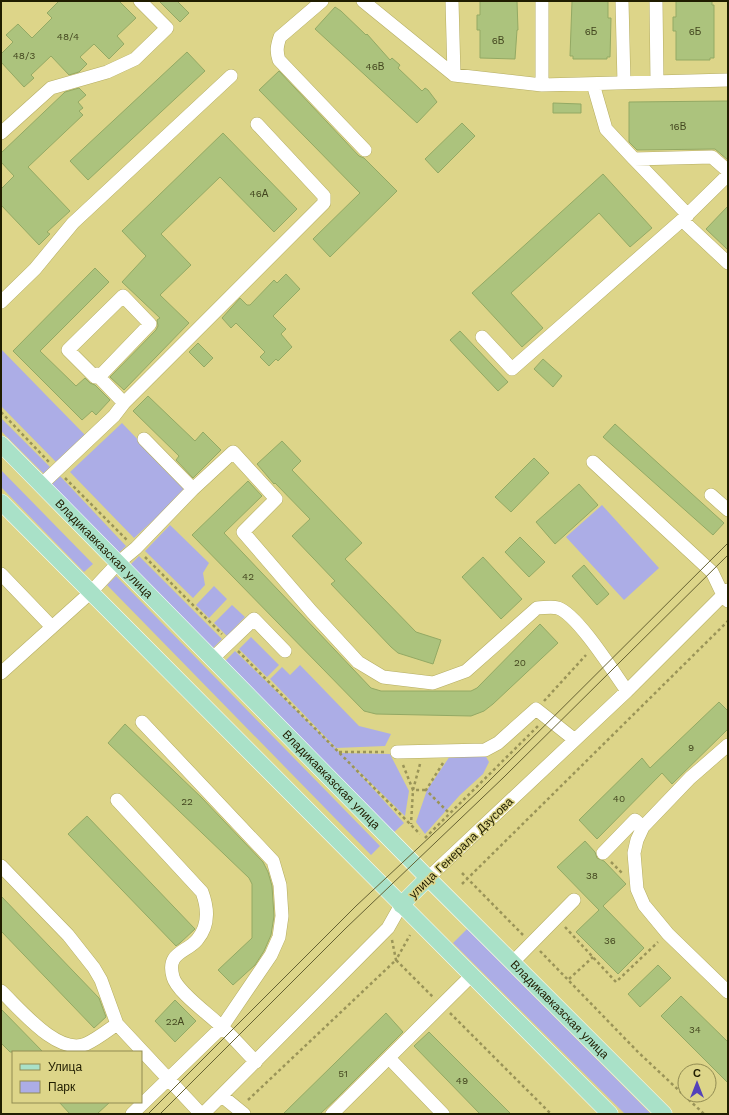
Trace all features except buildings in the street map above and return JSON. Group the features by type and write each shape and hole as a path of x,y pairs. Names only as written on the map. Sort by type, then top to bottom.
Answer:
{"main road":[{"name":"Владикавказская улица","path":"1,444 512,963 664,1114"},
{"path":"1,502 610,1114"},
{"name":"улица Генерала Дзусова","path":"401,905 428,878"}],"street":[{"path":"1,133 51,88 107,72 135,60 167,28 140,1"},
{"path":"322,1 280,37 277,46 279,60 365,150"},
{"path":"363,1 454,75 542,85 728,80"},
{"path":"452,1 454,75"},
{"path":"542,1 542,85"},
{"path":"622,1 624,83"},
{"path":"656,1 657,82"},
{"path":"1,302 35,269 73,223 231,76"},
{"path":"593,84 606,129 685,218 728,263"},
{"path":"41,486 114,416 124,403 324,203 324,196 257,124"},
{"path":"634,159 712,157 728,171"},
{"path":"482,337 512,369 685,218 728,175"},
{"path":"99,377 150,324 123,296 68,350 95,377 97,374 99,377 124,403"},
{"path":"144,439 193,489"},
{"path":"1,672 91,592 118,563 136,548 193,489 233,452 276,499 243,532 312,612 358,662 383,677 433,683 466,671 537,608 550,607 559,609 573,618 627,691"},
{"path":"593,462 712,572 726,595"},
{"path":"711,495 728,510"},
{"path":"1,574 52,627"},
{"name":"улица Генерала Дзусова","path":"428,878 627,691 726,595"},
{"path":"212,659 254,619 285,651"},
{"path":"397,752 485,750 498,743 536,709 575,740"},
{"path":"132,1114 222,1027 272,955 279,937 282,916 280,885 273,861 142,722"},
{"path":"728,745 690,778 643,827 637,840 634,854 637,889 644,905 668,934 728,992"},
{"path":"116,800 202,892 207,905 206,922 197,940 176,954 171,968 173,979 182,990 222,1027 256,1062"},
{"path":"603,853 635,820 643,827"},
{"path":"1,866 68,934 94,968 101,980 116,1024 142,1051"},
{"path":"512,963 574,900"},
{"name":"улица Генерала Дзусова","path":"202,1114 256,1062 388,928 401,905"},
{"path":"332,1114 472,975"},
{"path":"1,991 54,1040 69,1046 84,1045 116,1024"},
{"path":"142,1052 202,1114"},
{"path":"389,1058 443,1114"},
{"path":"222,1096 244,1114"}],"path":[{"path":"1,412 420,834"},
{"path":"462,884 728,621"},
{"path":"536,709 594,646"},
{"path":"425,838 547,717"},
{"path":"426,790 451,751"},
{"path":"339,752 397,752 413,790"},
{"path":"410,824 413,790 424,752"},
{"path":"413,790 426,790 450,814"},
{"path":"603,853 637,889"},
{"path":"462,873 569,979 638,1052 704,1114"},
{"path":"556,918 616,982 668,934"},
{"path":"248,1100 396,960 410,935"},
{"path":"392,938 396,960 433,997"},
{"path":"569,979 593,957"},
{"path":"448,1012 551,1114"}],"green space":[{"path":"1,349 85,435 56,462 1,406"},
{"path":"1,418 50,467 44,474 1,431"},
{"path":"122,423 186,490 134,538 70,472"},
{"path":"1,470 93,564 84,572 1,487"},
{"path":"60,476 126,546 118,554 51,485"},
{"path":"602,505 659,568 624,600 566,537"},
{"path":"170,525 209,563 203,573 205,585 193,598 145,551"},
{"path":"139,556 222,639 213,648 129,566"},
{"path":"116,576 380,846 371,855 107,585"},
{"path":"214,586 227,599 209,618 196,605"},
{"path":"232,605 245,617 227,636 214,623"},
{"path":"251,637 279,665 267,677 239,649"},
{"path":"235,651 340,753 390,754 409,791 405,816 349,762 404,823 391,835 223,663"},
{"path":"300,665 359,726 391,734 385,746 336,748 270,679 282,667 290,675"},
{"path":"484,753 489,762 483,774 460,795 425,834 416,822 427,790 450,756"},
{"path":"467,929 651,1114 625,1114 453,943"}],"tram line":[{"path":"148,1114 356,906 479,791 728,543"},
{"path":"160,1114 346,928 504,777 728,555"}]}
